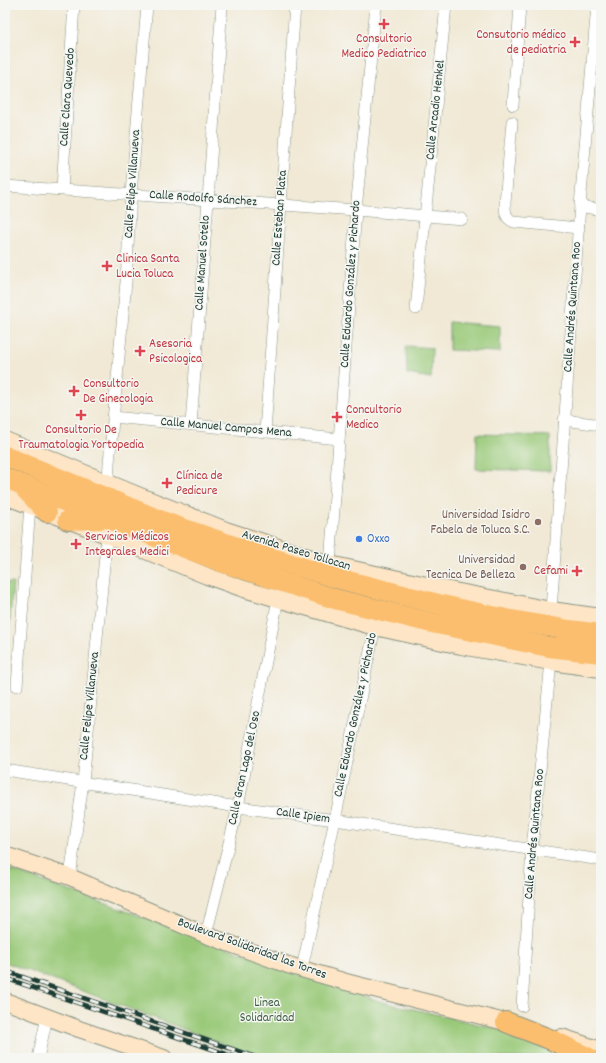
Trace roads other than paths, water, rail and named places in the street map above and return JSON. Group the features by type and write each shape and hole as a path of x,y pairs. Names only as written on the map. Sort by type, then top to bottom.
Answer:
{"highway":[{"name":"Avenida Paseo Tollocan","path":"5,456 167,523 336,578 392,593 506,619 601,634"},
{"path":"45,472 83,472"},
{"path":"13,481 38,509"},
{"path":"13,481 108,527"},
{"path":"140,496 167,523"},
{"path":"68,520 108,527 335,599 491,636 601,653"},
{"name":"Boulevard Solidaridad las Torres","path":"506,1022 552,1040 589,1058"}],"main road":[{"name":"Avenida Paseo Tollocan","path":"5,440 226,530 330,564 551,610 601,617"},
{"path":"5,496 68,520"},
{"path":"108,527 207,576 278,599 374,626 461,646 550,662 601,669"},
{"name":"Boulevard Solidaridad las Torres","path":"5,854 70,877 206,935 288,965 346,982 551,1034 601,1050"},
{"path":"5,1001 160,1057"}],"street":[{"name":"Calle Clara Quevedo","path":"62,189 74,5"},
{"name":"Calle Felipe Villanueva","path":"108,482 126,282 131,194 147,5"},
{"name":"Calle Manuel Sotelo","path":"191,424 222,5"},
{"name":"Calle Esteban Plata","path":"265,432 295,5"},
{"name":"Calle Eduardo González y Pichardo","path":"330,564 356,210 376,5"},
{"name":"Calle Arcadio Henkel","path":"416,309 446,5"},
{"path":"513,105 520,5"},
{"name":"Calle Andrés Quintana Roo","path":"551,610 580,206 597,5"},
{"path":"512,122 505,203 505,214 507,218 514,222 579,228"},
{"name":"Calle Rodolfo Sánchez","path":"5,186 356,210 462,219"},
{"path":"580,206 601,210"},
{"name":"Calle Manuel Campos Mena","path":"113,417 339,439"},
{"path":"564,420 601,425"},
{"path":"17,686 38,509"},
{"name":"Calle Felipe Villanueva","path":"70,877 83,782 108,527"},
{"name":"Calle Gran Lago del Oso","path":"206,935 238,807 278,599"},
{"name":"Calle Eduardo González y Pichardo","path":"302,968 335,820 374,626"},
{"name":"Calle Andrés Quintana Roo","path":"522,1006 532,849 550,662"},
{"name":"Calle Ipiem","path":"5,770 238,807 601,860"},
{"path":"38,1058 47,1017"}],"railway":[{"path":"5,971 258,1058"},
{"path":"5,978 238,1058"}],"place":[{"name":"Consultorio Medico Pediatrico","path":"384,24"},
{"name":"Consutorio médico de pediatria","path":"575,42"},
{"name":"Clinica Santa Lucia Toluca","path":"107,266"},
{"name":"Asesoria Psicologica","path":"140,351"},
{"name":"Consultorio De Ginecologia","path":"74,391"},
{"name":"Consultorio De Traumatologia Yortopedia","path":"81,415"},
{"name":"Concultorio Medico","path":"337,417"},
{"name":"Clínica de Pedicure","path":"167,483"},
{"name":"Universidad Isidro Fabela de Toluca S.C.","path":"538,522"},
{"name":"Oxxo","path":"359,539"},
{"name":"Servicios Médicos Integrales Medici","path":"76,544"},
{"name":"Universidad Tecnica De Belleza","path":"523,567"},
{"name":"Cefami","path":"577,571"}],"park label":[{"name":"Linea Solidaridad","path":"267,1010"}]}
